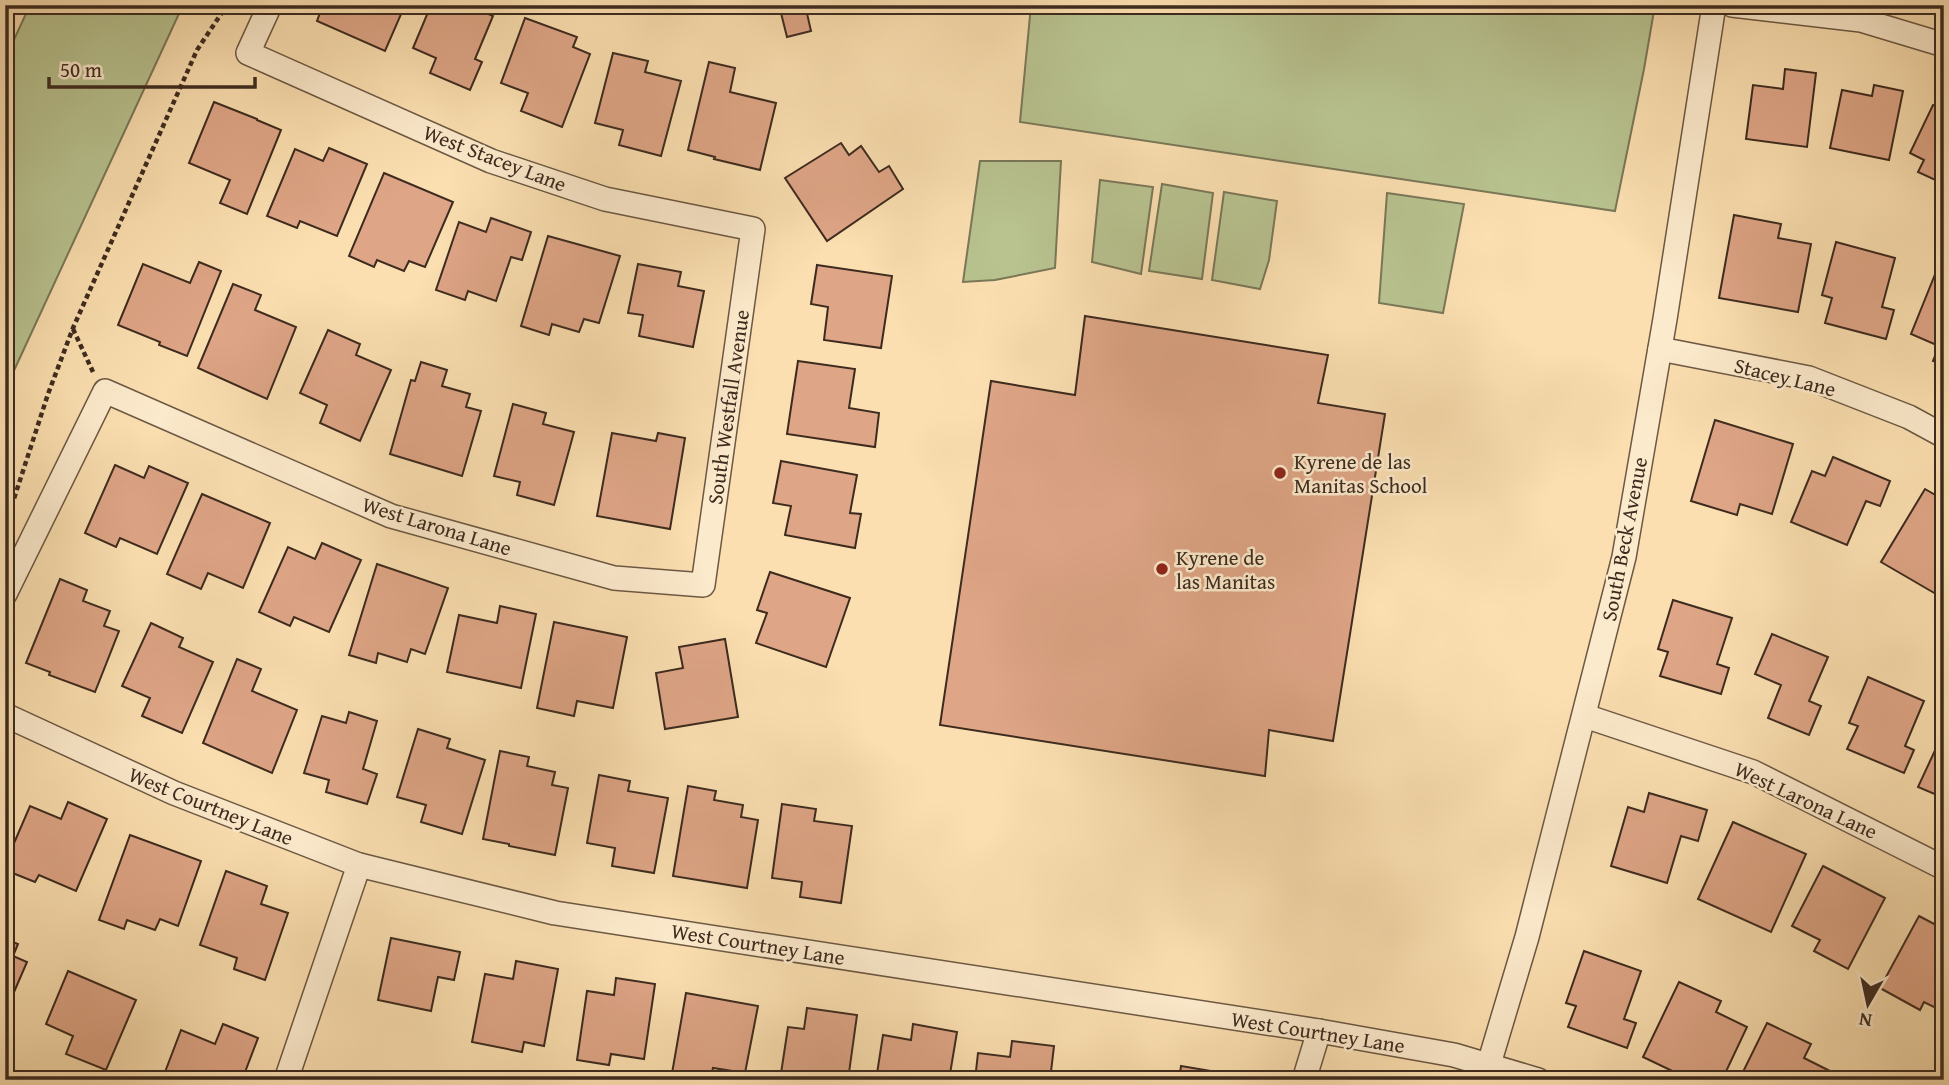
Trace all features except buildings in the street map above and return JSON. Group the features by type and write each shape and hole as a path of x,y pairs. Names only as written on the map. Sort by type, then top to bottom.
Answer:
{"street":[{"name":"West Stacey Lane","path":"270,5 248,52 491,161 604,199 753,229"},
{"name":"South Beck Avenue","path":"1489,1064 1527,937 1624,557 1714,5"},
{"path":"1732,5 1861,20 1944,45"},
{"name":"South Westfall Avenue","path":"703,585 753,229"},
{"name":"Stacey Lane","path":"1660,349 1809,378 1909,417 1944,436"},
{"path":"5,594 105,391"},
{"name":"West Larona Lane","path":"105,391 391,516 614,578 703,585"},
{"name":"West Courtney Lane","path":"5,715 174,793 359,866 555,913 1318,1031 1454,1055 1538,1080"},
{"name":"West Larona Lane","path":"1584,716 1753,772 1944,868"},
{"path":"286,1080 359,866"},
{"path":"1304,1080 1318,1031"}],"path":[{"path":"5,522 73,328 197,50 227,5"},
{"path":"73,328 89,366 105,391"}],"green space":[{"path":"30,5 183,5 5,390 5,59"},
{"path":"1031,5 1655,5 1615,211 1020,122"},
{"path":"980,161 1061,161 1055,268 995,280 963,282"},
{"path":"1100,180 1153,187 1141,274 1092,262"},
{"path":"1162,184 1213,193 1202,279 1149,271"},
{"path":"1224,192 1277,201 1269,260 1260,289 1212,280"},
{"path":"1387,193 1464,204 1443,313 1379,303"}],"place":[{"name":"Kyrene de las Manitas School","path":"1280,473"},
{"name":"Kyrene de las Manitas","path":"1162,569"}]}
